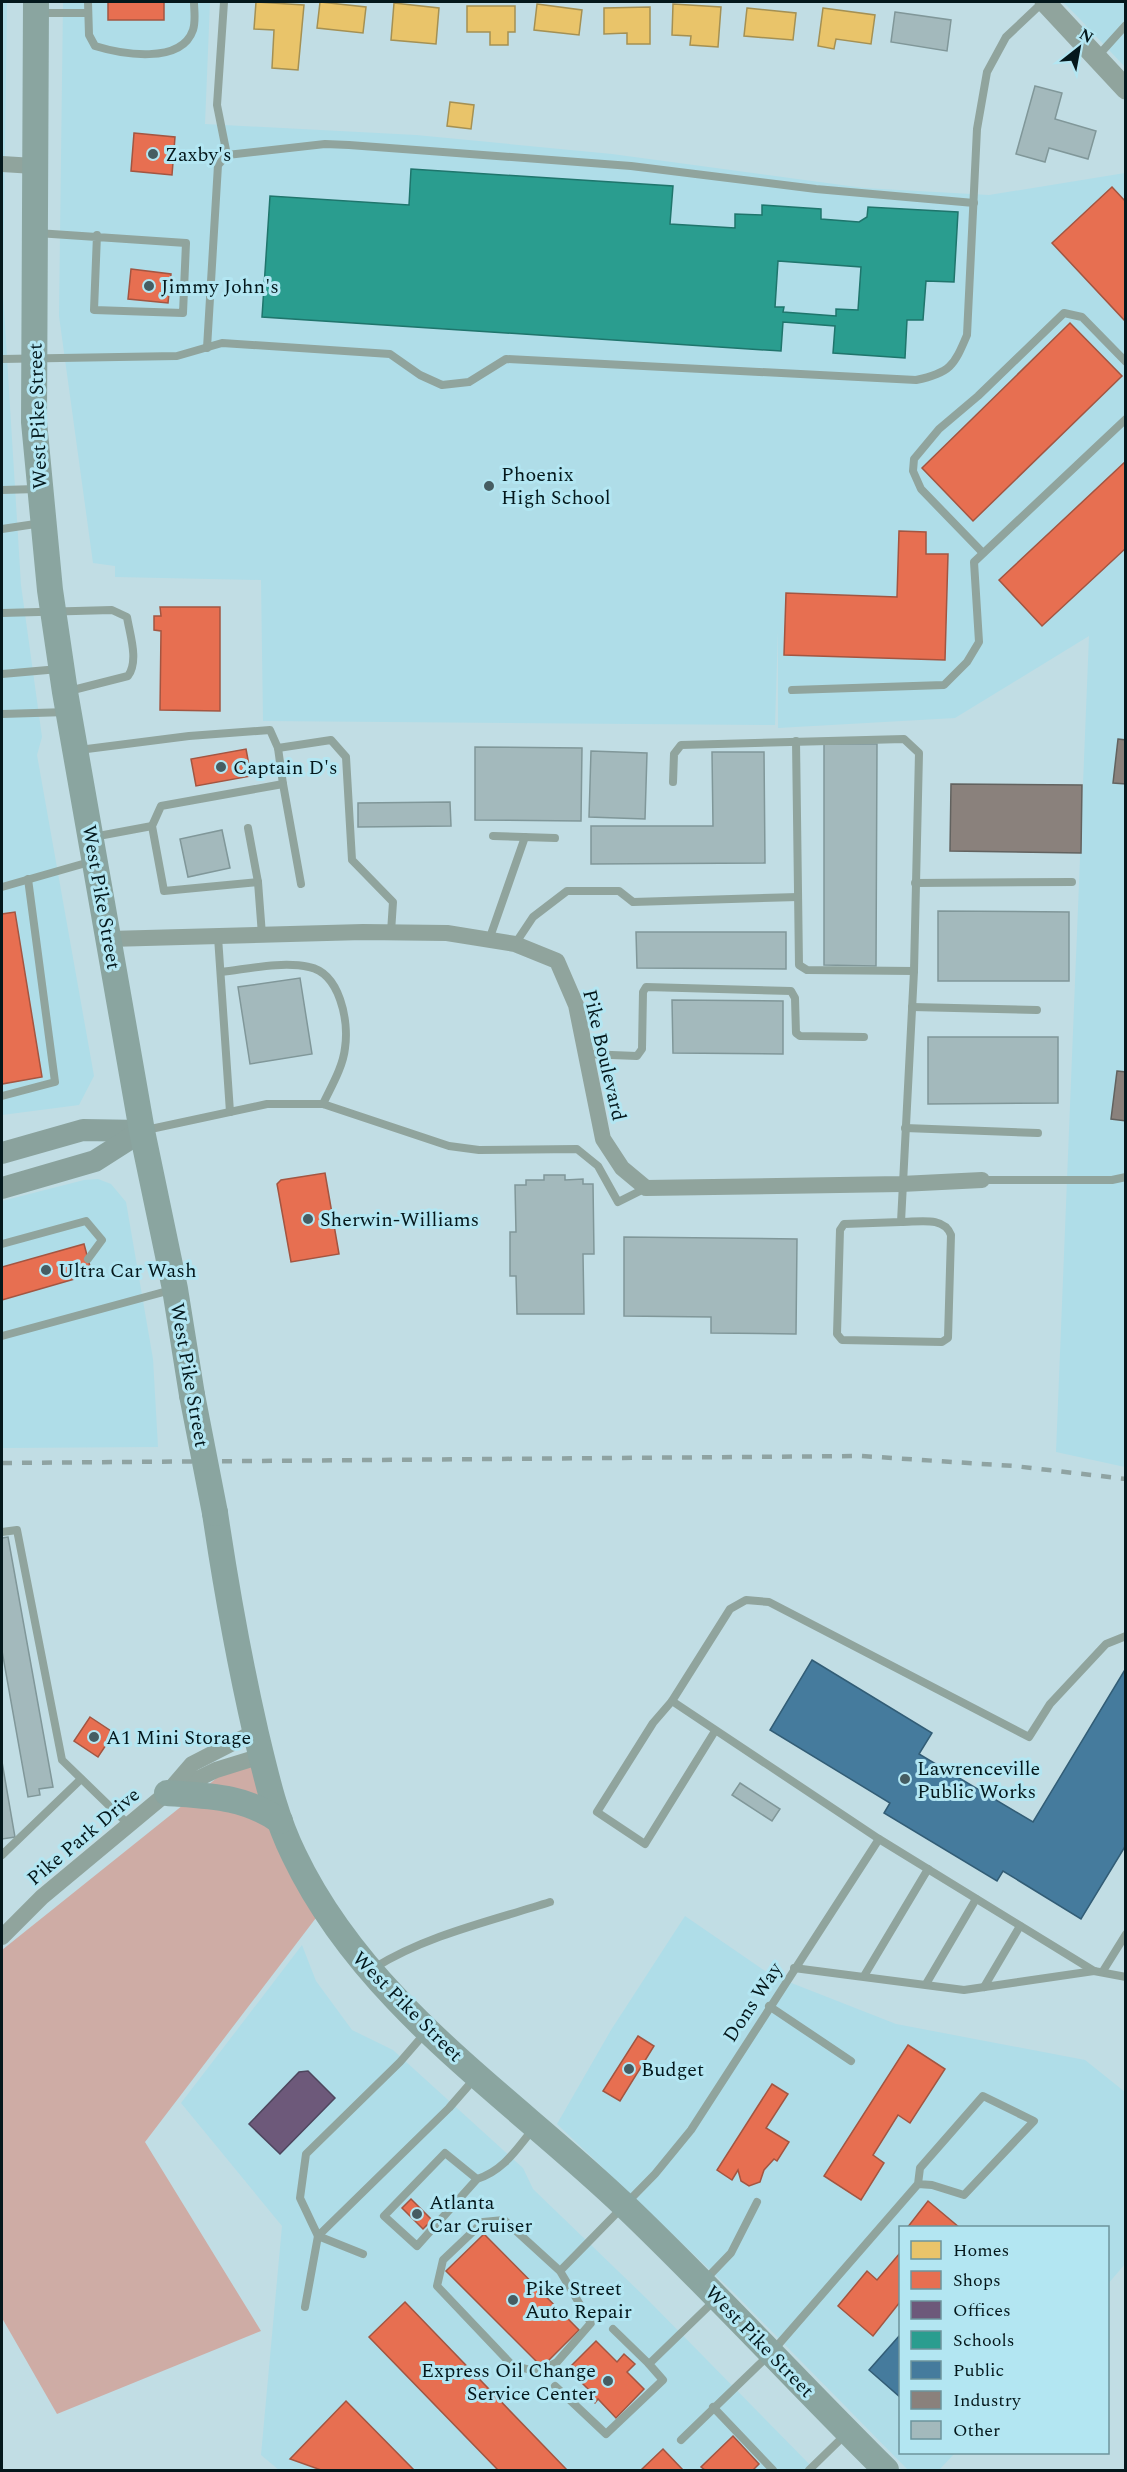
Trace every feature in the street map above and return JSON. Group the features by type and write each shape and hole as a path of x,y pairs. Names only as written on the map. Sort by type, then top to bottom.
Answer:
{"main road":[{"name":"West Pike Street","path":"36,7 34,422 39,488 54,613 65,691 142,1131 175,1289 242,1676 261,1756 280,1821 293,1854 318,1900 351,1950 369,1971 428,2029 624,2205 886,2470"},
{"path":"2,1153 83,1130 142,1131"},
{"path":"2,1188 95,1161 142,1131"},
{"path":"167,1793 227,1797 268,1813 280,1821"}],"street":[{"path":"1044,2 1125,89"},
{"path":"2,164 34,166"},
{"name":"Pike Boulevard","path":"109,939 391,932 447,933 514,944 557,961 576,1005 603,1139 622,1167 646,1188"},
{"path":"646,1188 901,1184 981,1180"},
{"name":"Pike Park Drive","path":"2,1937 42,1897 167,1793 183,1772 203,1756 256,1731"},
{"name":"Pike Park Drive","path":"167,1793 216,1770 261,1756"}],"lane":[{"path":"88,2 89,35 94,46 124,54 171,51 183,44 193,30 194,2"},
{"path":"224,2 217,105 226,155"},
{"path":"2,359 177,356 222,344 390,354 420,375 442,385 469,382 506,360 916,380 939,375 957,359 967,335 977,129 987,72 1006,37 1044,2"},
{"path":"36,7 88,13"},
{"path":"1097,57 1125,25"},
{"path":"207,348 218,165 226,155 325,144 349,145 631,166 816,189 974,203"},
{"path":"34,233 97,235 186,243 183,313 94,310 97,235"},
{"path":"983,553 921,489 913,471 914,459 939,429 978,396 1064,313 1082,317 1125,362"},
{"path":"792,690 944,685 967,662 979,642 974,562 1125,419"},
{"path":"2,490 39,488"},
{"path":"2,529 43,523"},
{"path":"2,613 54,613 112,609 127,617 134,660 133,669 128,676 65,691 2,714"},
{"path":"2,674 65,691"},
{"path":"76,750 270,730 278,748 301,884"},
{"path":"673,782 674,754 681,744 904,739 919,753 914,971 901,1184 901,1222"},
{"path":"278,748 331,740 346,758 352,860 393,902 391,932"},
{"path":"796,741 799,964 807,970 914,971"},
{"path":"258,882 164,891 152,826 161,806 283,784"},
{"path":"2,887 28,879 152,826"},
{"path":"248,828 258,882 262,935"},
{"path":"493,836 555,838"},
{"path":"489,940 525,837"},
{"path":"2,1096 55,1082 28,879"},
{"path":"915,883 1072,882"},
{"path":"514,944 533,918 567,891 619,891 633,902 798,897"},
{"path":"218,937 230,1112"},
{"path":"221,972 299,965 320,970 334,982 342,1008 346,1047 323,1104"},
{"path":"586,1054 638,1056 642,1048 643,992 646,987 791,991 795,998 796,1033 800,1036 864,1038"},
{"path":"912,1007 1037,1010"},
{"path":"142,1131 267,1104 323,1104 449,1146 479,1150 577,1149 598,1166 618,1202 646,1188"},
{"path":"905,1128 1038,1133"},
{"path":"981,1180 1112,1180 1125,1177"},
{"path":"2,1244 86,1221 102,1240 88,1259"},
{"path":"901,1222 942,1222 948,1226 951,1235 948,1338 942,1342 842,1340 837,1334 840,1230 844,1224 901,1222"},
{"path":"2,1336 175,1289"},
{"path":"2,1532 17,1530 62,1760 129,1825"},
{"path":"715,1731 645,1844 597,1812 653,1723 672,1701 730,1610 746,1600 770,1602 1029,1737 1050,1704 1106,1644 1125,1636"},
{"path":"672,1701 879,1839 1020,1926 1098,1971 1125,1977"},
{"path":"2,1855 81,1779"},
{"name":"Dons Way","path":"560,2271 624,2205 690,2130 879,1839"},
{"path":"864,1976 928,1869"},
{"path":"926,1984 976,1899"},
{"path":"369,1971 395,1954 423,1943 550,1902"},
{"path":"984,1987 1020,1926"},
{"path":"794,1968 964,1990 1098,1971 1125,1934"},
{"path":"769,2006 850,2061"},
{"path":"363,2254 318,2236 300,2198 306,2154 400,2062 428,2029"},
{"path":"305,2307 318,2236 449,2108 478,2074"},
{"path":"681,2439 771,2353 918,2184 920,2168 983,2096 1034,2121 964,2195 932,2185 918,2184"},
{"path":"477,2179 445,2154 384,2216 417,2246 477,2179 492,2174 508,2161 536,2127"},
{"path":"649,2364 710,2290 757,2202"},
{"path":"504,2220 560,2271 591,2323 557,2362 538,2372 512,2365 437,2286 443,2260 483,2222 504,2220"},
{"path":"555,2386 606,2434 663,2380 614,2329"},
{"path":"713,2407 772,2470"},
{"path":"809,2470 848,2431"}],"shaded area":[{"path":"2,2 7,2 3,293 21,585 42,737 37,755 94,1076 79,1105 2,1115"},
{"name":"Phoenix High School","path":"63,2 210,2 205,124 416,135 612,154 864,188 989,195 1125,173 1125,1467 1056,1452 1089,636 955,718 778,728 778,629 775,725 263,721 261,580 115,577 115,566 93,563 59,316"},
{"path":"1063,2 1125,2 1125,67 1078,17"},
{"path":"98,1179 111,1184 126,1202 153,1359 158,1447 2,1448 2,1201 84,1180"},
{"path":"243,1757 263,1780 322,1910 145,2142 261,2331 57,2414 2,2318 2,1950"},
{"path":"685,1916 771,1975 896,2024 1085,2060 1125,2092 1125,2264 1109,2283 1109,2226 899,2226 899,2454 954,2454 939,2470 908,2470 730,2289 557,2124 611,2030"},
{"path":"302,1945 316,1981 352,2030 393,2050 523,2168 533,2189 646,2298 815,2470 279,2470 261,2455 282,2226 181,2103"}],"building: Homes":[{"path":"256,2 304,5 298,70 272,68 274,30 254,29"},
{"path":"320,2 366,7 363,33 317,28"},
{"path":"394,3 439,8 436,44 391,40"},
{"path":"537,4 582,10 579,35 534,30"},
{"path":"673,4 721,7 718,47 690,45 691,36 672,35"},
{"path":"467,6 515,6 515,32 508,32 508,45 490,45 490,32 467,32"},
{"path":"650,7 650,44 627,44 627,33 604,34 604,8"},
{"path":"747,8 796,13 793,40 744,36"},
{"path":"823,8 875,15 871,44 836,39 834,49 818,46"},
{"path":"450,102 474,105 471,129 447,126"}],"building: Shops":[{"path":"108,2 164,2 164,20 108,20"},
{"name":"Zaxby's","path":"134,133 175,137 172,175 131,171"},
{"path":"1112,187 1126,202 1126,322 1052,243"},
{"name":"Jimmy John's","path":"131,269 171,274 168,303 128,299"},
{"path":"1070,323 1122,376 973,521 922,468"},
{"path":"1126,461 1126,548 1042,626 999,580"},
{"path":"899,531 926,532 926,554 948,554 945,660 784,655 786,593 897,597"},
{"path":"160,607 220,607 220,711 160,710 161,631 154,630 154,616 161,616"},
{"name":"Captain D's","path":"246,749 251,776 196,786 191,759"},
{"path":"15,912 42,1077 2,1084 2,914"},
{"name":"Sherwin-Williams","path":"325,1173 339,1254 291,1262 277,1184 281,1180"},
{"name":"Ultra Car Wash","path":"84,1244 92,1274 2,1300 2,1267"},
{"name":"A1 Mini Storage","path":"90,1717 114,1733 98,1757 74,1741"},
{"name":"Budget","path":"638,2036 654,2046 620,2101 603,2091"},
{"path":"908,2045 945,2069 910,2123 898,2115 873,2155 884,2163 861,2200 824,2176"},
{"path":"772,2084 788,2094 766,2128 789,2142 777,2161 774,2159 764,2170 760,2182 749,2186 741,2181 738,2170 732,2180 717,2170"},
{"name":"Atlanta Car Cruiser","path":"411,2199 432,2220 423,2229 402,2208"},
{"path":"928,2201 958,2226 909,2226"},
{"name":"Pike Street Auto Repair","path":"484,2234 579,2330 542,2367 446,2271"},
{"path":"899,2254 899,2303 873,2336 838,2306 867,2271 877,2280"},
{"path":"405,2302 567,2470 498,2470 369,2337"},
{"name":"Express Oil Change Service Center","path":"596,2341 617,2362 624,2354 635,2364 627,2372 644,2389 616,2418 598,2399 595,2403 585,2394 589,2390 568,2369"},
{"path":"346,2401 414,2470 321,2470 290,2459"},
{"path":"733,2436 759,2464 753,2470 705,2470 701,2467"},
{"path":"663,2449 683,2470 641,2470"}],"building: Offices":[{"path":"308,2071 335,2098 280,2154 249,2124 299,2072"}],"building: Schools":[{"path":"411,169 673,186 670,224 735,228 735,214 762,215 762,205 821,209 821,219 859,222 867,217 868,207 958,212 954,282 926,281 923,320 907,320 905,358 833,353 835,326 783,322 781,351 262,317 270,196 409,205","holes":["778,261 861,267 858,310 836,309 836,316 783,312 784,307 775,307"]}],"building: Public":[{"name":"Lawrenceville Public Works","path":"812,1660 932,1733 919,1754 1033,1822 1126,1668 1126,1845 1081,1919 1003,1871 997,1881 884,1813 890,1803 770,1730"},
{"path":"899,2336 899,2396 869,2370"}],"building: Industry":[{"path":"1118,739 1126,740 1126,784 1113,783"},
{"path":"951,784 1082,785 1081,853 950,851"},
{"path":"1117,1071 1126,1072 1126,1121 1111,1119"}],"building: Other":[{"path":"895,12 951,20 947,51 891,42"},
{"path":"1035,86 1062,93 1055,119 1096,131 1088,159 1049,148 1045,162 1016,154"},
{"path":"824,744 877,744 876,966 824,965"},
{"path":"475,747 582,748 581,821 475,820"},
{"path":"591,751 647,753 645,819 589,817"},
{"path":"712,752 764,752 765,863 591,864 591,826 713,826"},
{"path":"450,802 451,826 358,827 358,803"},
{"path":"222,830 230,868 188,877 180,839"},
{"path":"938,911 1069,912 1069,981 938,981"},
{"path":"636,932 786,932 786,969 637,968"},
{"path":"300,978 312,1054 250,1064 238,987"},
{"path":"672,1000 783,1001 783,1054 673,1053"},
{"path":"928,1037 1058,1037 1058,1103 928,1104"},
{"path":"544,1175 565,1175 565,1180 583,1179 583,1184 593,1184 594,1254 583,1254 584,1314 517,1314 516,1276 510,1276 510,1232 516,1232 515,1185 526,1185 526,1180 544,1180"},
{"path":"624,1237 797,1239 796,1334 711,1333 711,1317 624,1316"},
{"path":"8,1537 53,1787 39,1789 40,1795 28,1797 2,1651 2,1538"},
{"path":"2,1762 15,1837 2,1839"},
{"path":"740,1783 780,1809 772,1821 732,1795"}],"railway":[{"path":"2,1463 861,1456 1014,1466 1126,1479"}],"place":[{"name":"Zaxby's","path":"153,154"},
{"name":"Jimmy John's","path":"149,286"},
{"name":"Phoenix High School","path":"489,486"},
{"name":"Captain D's","path":"221,767"},
{"name":"Sherwin-Williams","path":"308,1219"},
{"name":"Ultra Car Wash","path":"46,1270"},
{"name":"A1 Mini Storage","path":"94,1737"},
{"name":"Lawrenceville Public Works","path":"905,1779"},
{"name":"Budget","path":"629,2069"},
{"name":"Atlanta Car Cruiser","path":"417,2214"},
{"name":"Pike Street Auto Repair","path":"513,2300"},
{"name":"Express Oil Change Service Center","path":"608,2381"}]}
